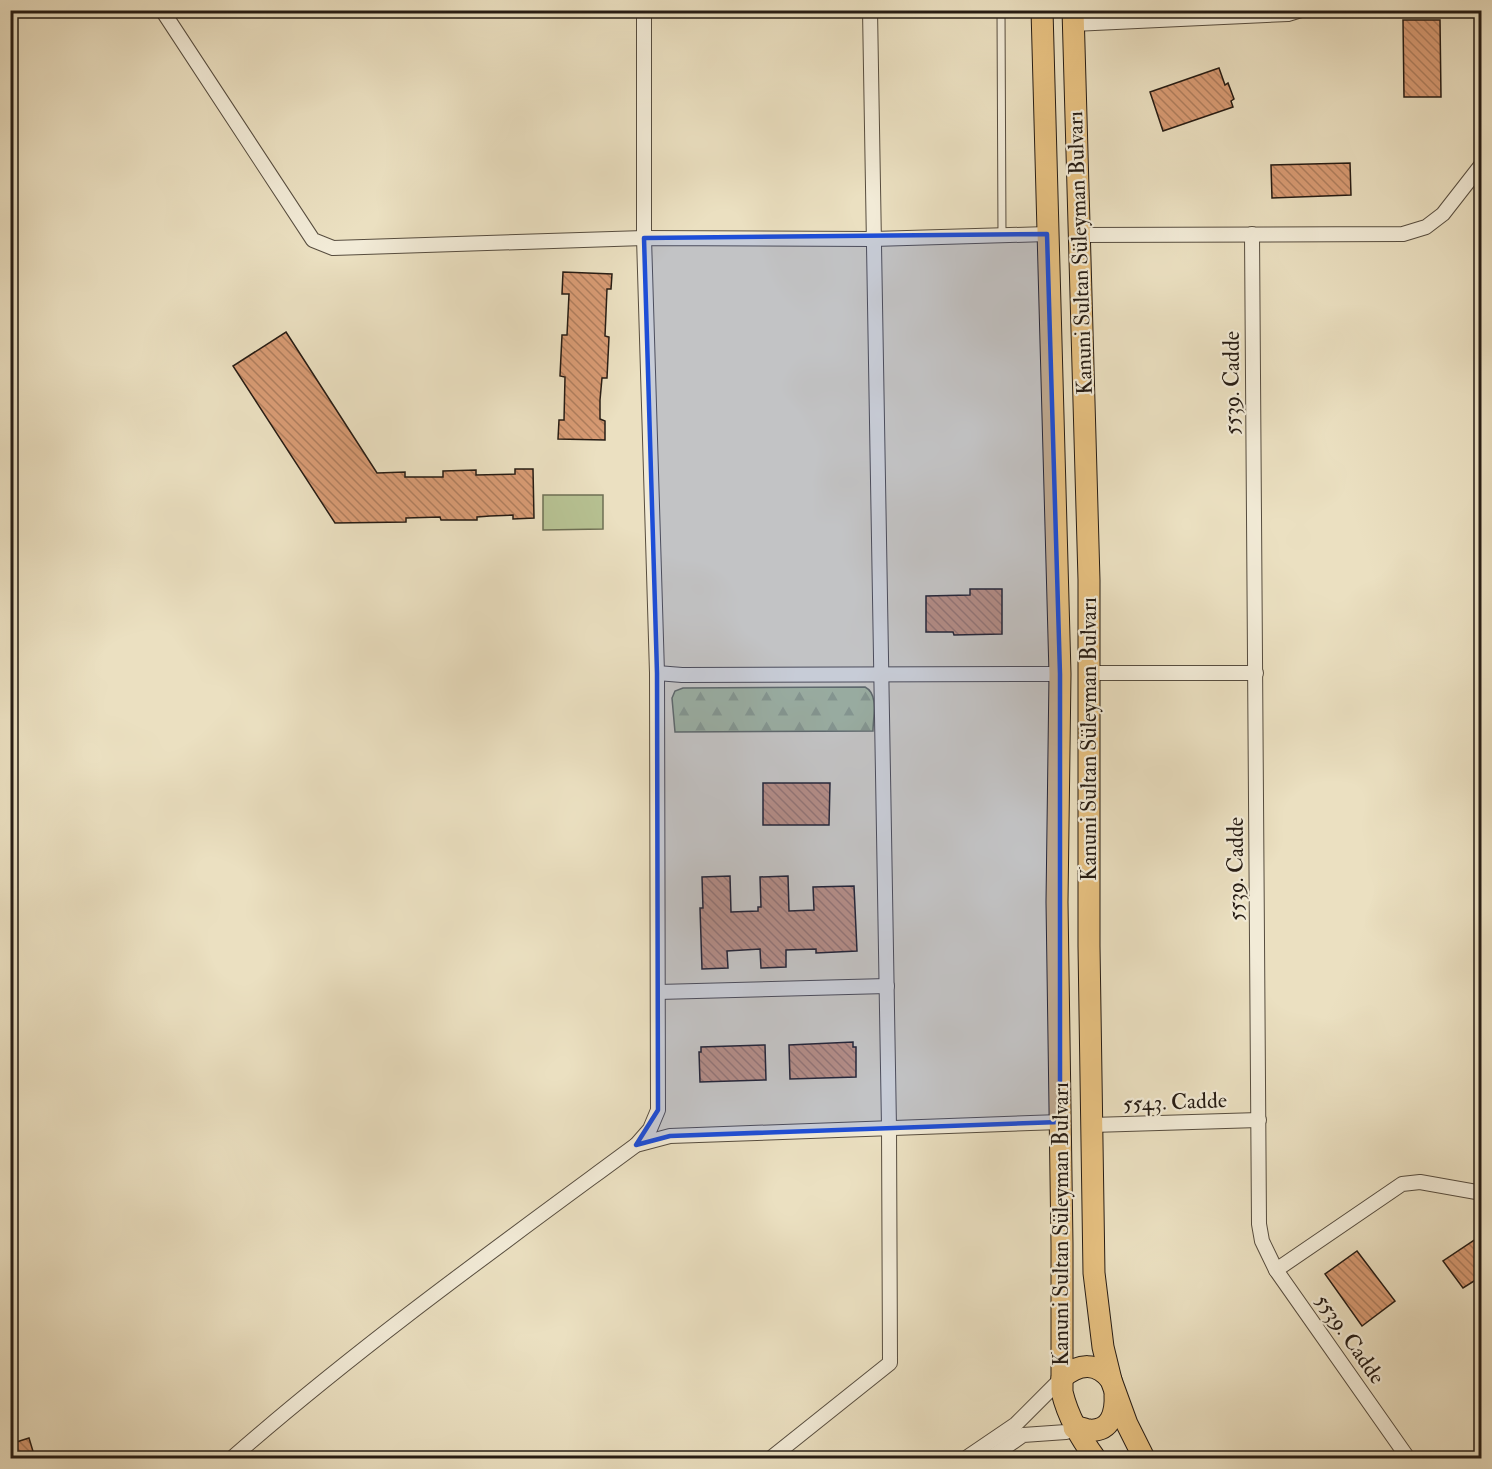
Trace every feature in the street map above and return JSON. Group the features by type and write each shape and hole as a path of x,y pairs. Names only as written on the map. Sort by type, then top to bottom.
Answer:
{"main road":[{"name":"Kanuni Sultan Süleyman Bulvarı","path":"1042,10 1060,674 1057,914 1063,1296 1062,1392 1074,1428 1095,1458"},
{"name":"Kanuni Sultan Süleyman Bulvarı","path":"1073,17 1090,673 1088,842 1094,1282 1102,1347 1113,1387 1144,1458"},
{"path":"1062,1378 1068,1372 1092,1367 1105,1372 1113,1387 1116,1406 1110,1422 1093,1430 1078,1426 1074,1428"}],"street":[{"path":"162,10 313,240 333,248 644,238 873,239 1047,234"},
{"path":"232,1458 292,1406 466,1270 636,1145 650,1129 658,1110 657,673 644,238 644,10"},
{"path":"771,1458 890,1364 890,1127 880,675 870,10"},
{"path":"1073,17 1288,14 1301,10"},
{"path":"1482,53 1482,63"},
{"path":"1079,235 1402,234 1426,227 1443,214 1482,164"},
{"name":"5539. Cadde","path":"1252,234 1259,1224 1262,1241 1276,1270 1408,1458"},
{"path":"657,673 682,675 1060,674"},
{"path":"1090,673 1256,673"},
{"path":"658,992 887,986"},
{"name":"5543. Cadde","path":"1092,1125 1259,1120"},
{"path":"636,1145 670,1136 1060,1122"},
{"path":"1276,1270 1402,1184 1420,1182 1482,1192"},
{"path":"966,1458 1016,1424 1062,1378"},
{"path":"990,1458 1023,1435 1066,1432 1074,1428"}],"lane":[{"path":"1001,10 1002,236"}],"highlighted area":[{"path":"1047,234 1060,674 1060,1122 670,1136 636,1145 658,1110 657,673 644,238"}],"green space":[{"path":"543,495 603,495 603,529 543,530"},
{"path":"865,687 874,700 873,731 675,732 672,698 675,691 683,688"}],"building":[{"path":"1403,20 1440,20 1441,97 1404,97"},
{"path":"1219,68 1225,85 1228,83 1234,99 1231,101 1233,107 1163,131 1150,92"},
{"path":"1350,163 1351,195 1272,198 1271,165"},
{"path":"563,272 612,274 611,289 607,289 605,336 609,337 607,378 602,378 600,400 600,419 605,421 605,440 558,439 559,420 564,420 565,377 560,376 562,335 567,335 569,294 562,294"},
{"path":"286,332 377,473 405,472 405,477 443,477 443,471 476,470 476,475 515,474 515,469 533,469 534,518 513,519 513,515 477,517 477,520 441,520 440,517 406,518 406,522 335,523 233,366"},
{"path":"970,589 1002,589 1002,634 954,635 953,632 926,632 926,596 970,595"},
{"path":"763,783 830,783 829,825 763,825"},
{"path":"730,876 731,912 758,911 758,907 761,907 760,877 788,876 789,911 814,910 813,887 854,886 857,951 816,953 816,949 786,950 786,967 761,968 760,949 727,951 728,968 702,969 700,908 703,908 702,877"},
{"path":"853,1042 853,1047 856,1047 856,1077 790,1079 789,1045"},
{"path":"765,1045 766,1080 700,1082 699,1052 701,1052 701,1047"},
{"path":"1482,1235 1482,1276 1463,1288 1443,1261"},
{"path":"1357,1251 1395,1301 1362,1326 1325,1274"},
{"path":"29,1438 35,1458 10,1458 10,1444"}]}
